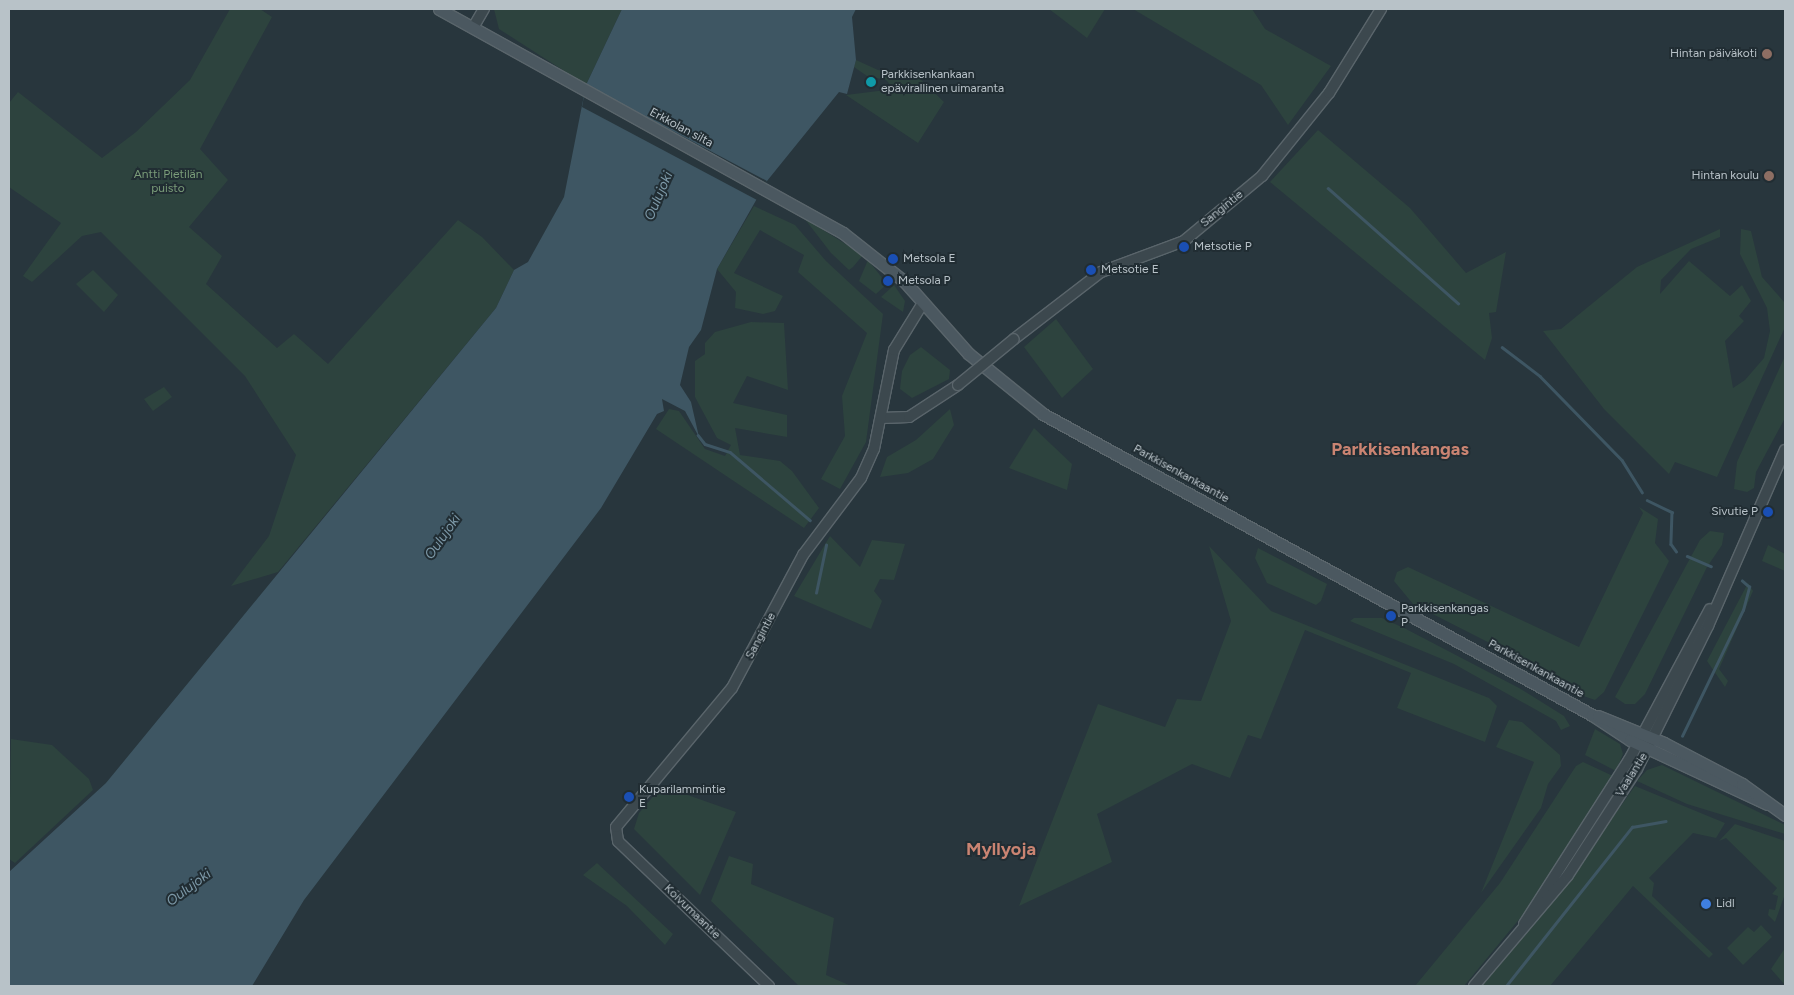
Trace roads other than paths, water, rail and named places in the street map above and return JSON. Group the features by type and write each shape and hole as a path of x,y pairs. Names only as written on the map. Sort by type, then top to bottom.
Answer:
{"main road":[{"name":"Erkkolan silta","path":"439,9 474,26 554,75 796,206"},
{"name":"Parkkisenkankaantie","path":"796,206 886,265 923,302 969,354 1043,414 1592,715 1648,750 1767,804 1785,815"},
{"name":"Parkkisenkankaantie","path":"1592,715 1648,735 1742,784 1767,804"}],"street":[{"path":"474,26 484,9"},
{"name":"Sangintie","path":"881,418 909,417 958,385 1089,279 1184,241 1247,189 1310,119 1381,9"},
{"name":"Sangintie","path":"615,837 621,818 738,679 803,555 861,478 881,418 894,350 923,302"},
{"name":"Vaalantie","path":"1519,934 1637,744 1648,735 1716,600 1785,450"},
{"name":"Vaalantie","path":"1474,986 1568,876 1648,750 1648,735"},
{"name":"Koivumaantie","path":"615,837 769,986"}],"water":[{"name":"Oulujoki","path":"622,9 856,9 852,17 856,60 847,94 839,92 767,181 717,269 701,330 689,347 680,385 691,402 699,437 685,411 662,399 664,411 657,414 601,508 304,900 252,986 9,986 9,872 106,783 496,308 514,270 528,262 564,197 586,85"}],"waterway":[{"path":"1328,188 1458,303"},
{"path":"1502,347 1540,376 1622,460 1642,492"},
{"path":"698,435 705,444 730,452 810,520"},
{"path":"1647,500 1672,512 1671,544 1676,551"},
{"path":"816,593 826,545"},
{"path":"1687,556 1711,566"},
{"path":"1682,736 1743,610 1749,587 1742,581"},
{"path":"1506,986 1632,827 1665,821"}],"place":[{"name":"Hintan päiväkoti","path":"1767,54"},
{"name":"Parkkisenkankaan epävirallinen uimaranta","path":"871,82"},
{"name":"Hintan koulu","path":"1769,176"},
{"name":"Metsotie P","path":"1184,247"},
{"name":"Metsola E","path":"893,259"},
{"name":"Metsotie E","path":"1091,270"},
{"name":"Metsola P","path":"888,281"},
{"name":"Sivutie P","path":"1768,512"},
{"name":"Parkkisenkangas P","path":"1391,616"},
{"name":"Kuparilammintie E","path":"629,797"},
{"name":"Lidl","path":"1706,904"}],"district":[{"name":"Parkkisenkangas","path":"1400,449"},
{"name":"Myllyoja","path":"1001,849"}],"park label":[{"name":"Antti Pietilän puisto","path":"168,182"}]}
